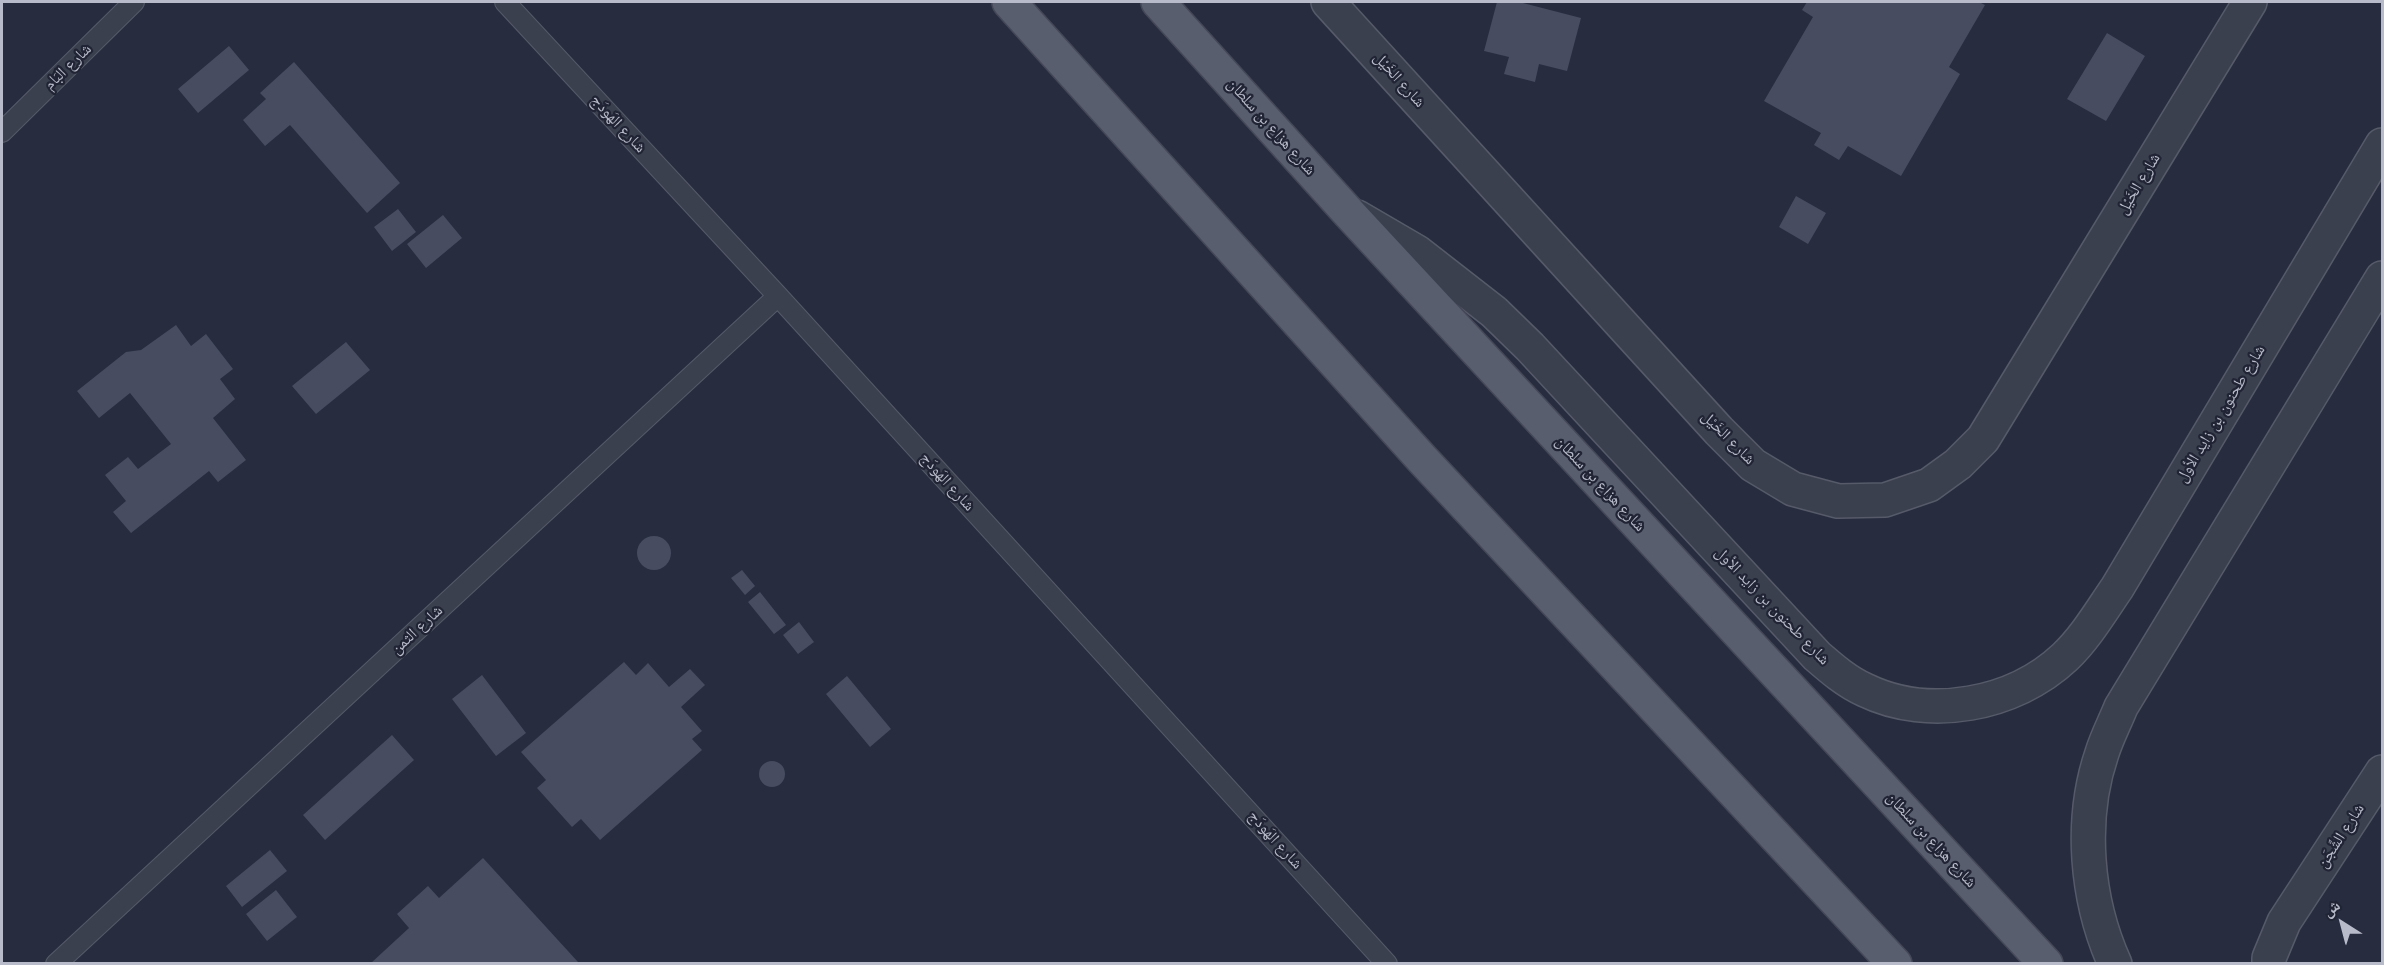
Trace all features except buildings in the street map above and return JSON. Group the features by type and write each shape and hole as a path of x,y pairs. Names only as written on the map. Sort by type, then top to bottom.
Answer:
{"main road":[{"path":"1009,2 1423,460 1895,963"},
{"name":"شارع هزاع بن سلطان","path":"1158,2 1347,211 2046,963"}],"street":[{"name":"شارع الخَيْل","path":"1328,2 1719,431 1753,465 1793,489 1838,501 1885,500 1929,485 1958,464 1983,439 2250,2"},
{"name":"شارع طحنون بن زايد الأول","path":"1347,211 1417,252 1494,312 1530,347 1817,656 1843,677 1867,691 1907,704 1950,706 1991,699 2030,682 2065,657 2092,624 2123,578 2382,145"},
{"path":"2115,963 2104,939 2094,898 2088,840 2092,796 2102,754 2121,707 2382,278"},
{"name":"شارع الشَّجَن","path":"2269,963 2284,922 2382,772"}],"lane":[{"name":"شارع البَام","path":"2,132 134,2"},
{"name":"شارع الهَودَج","path":"505,2 778,296 1387,963"},
{"name":"شارع الثمن","path":"56,963 778,296"}]}
